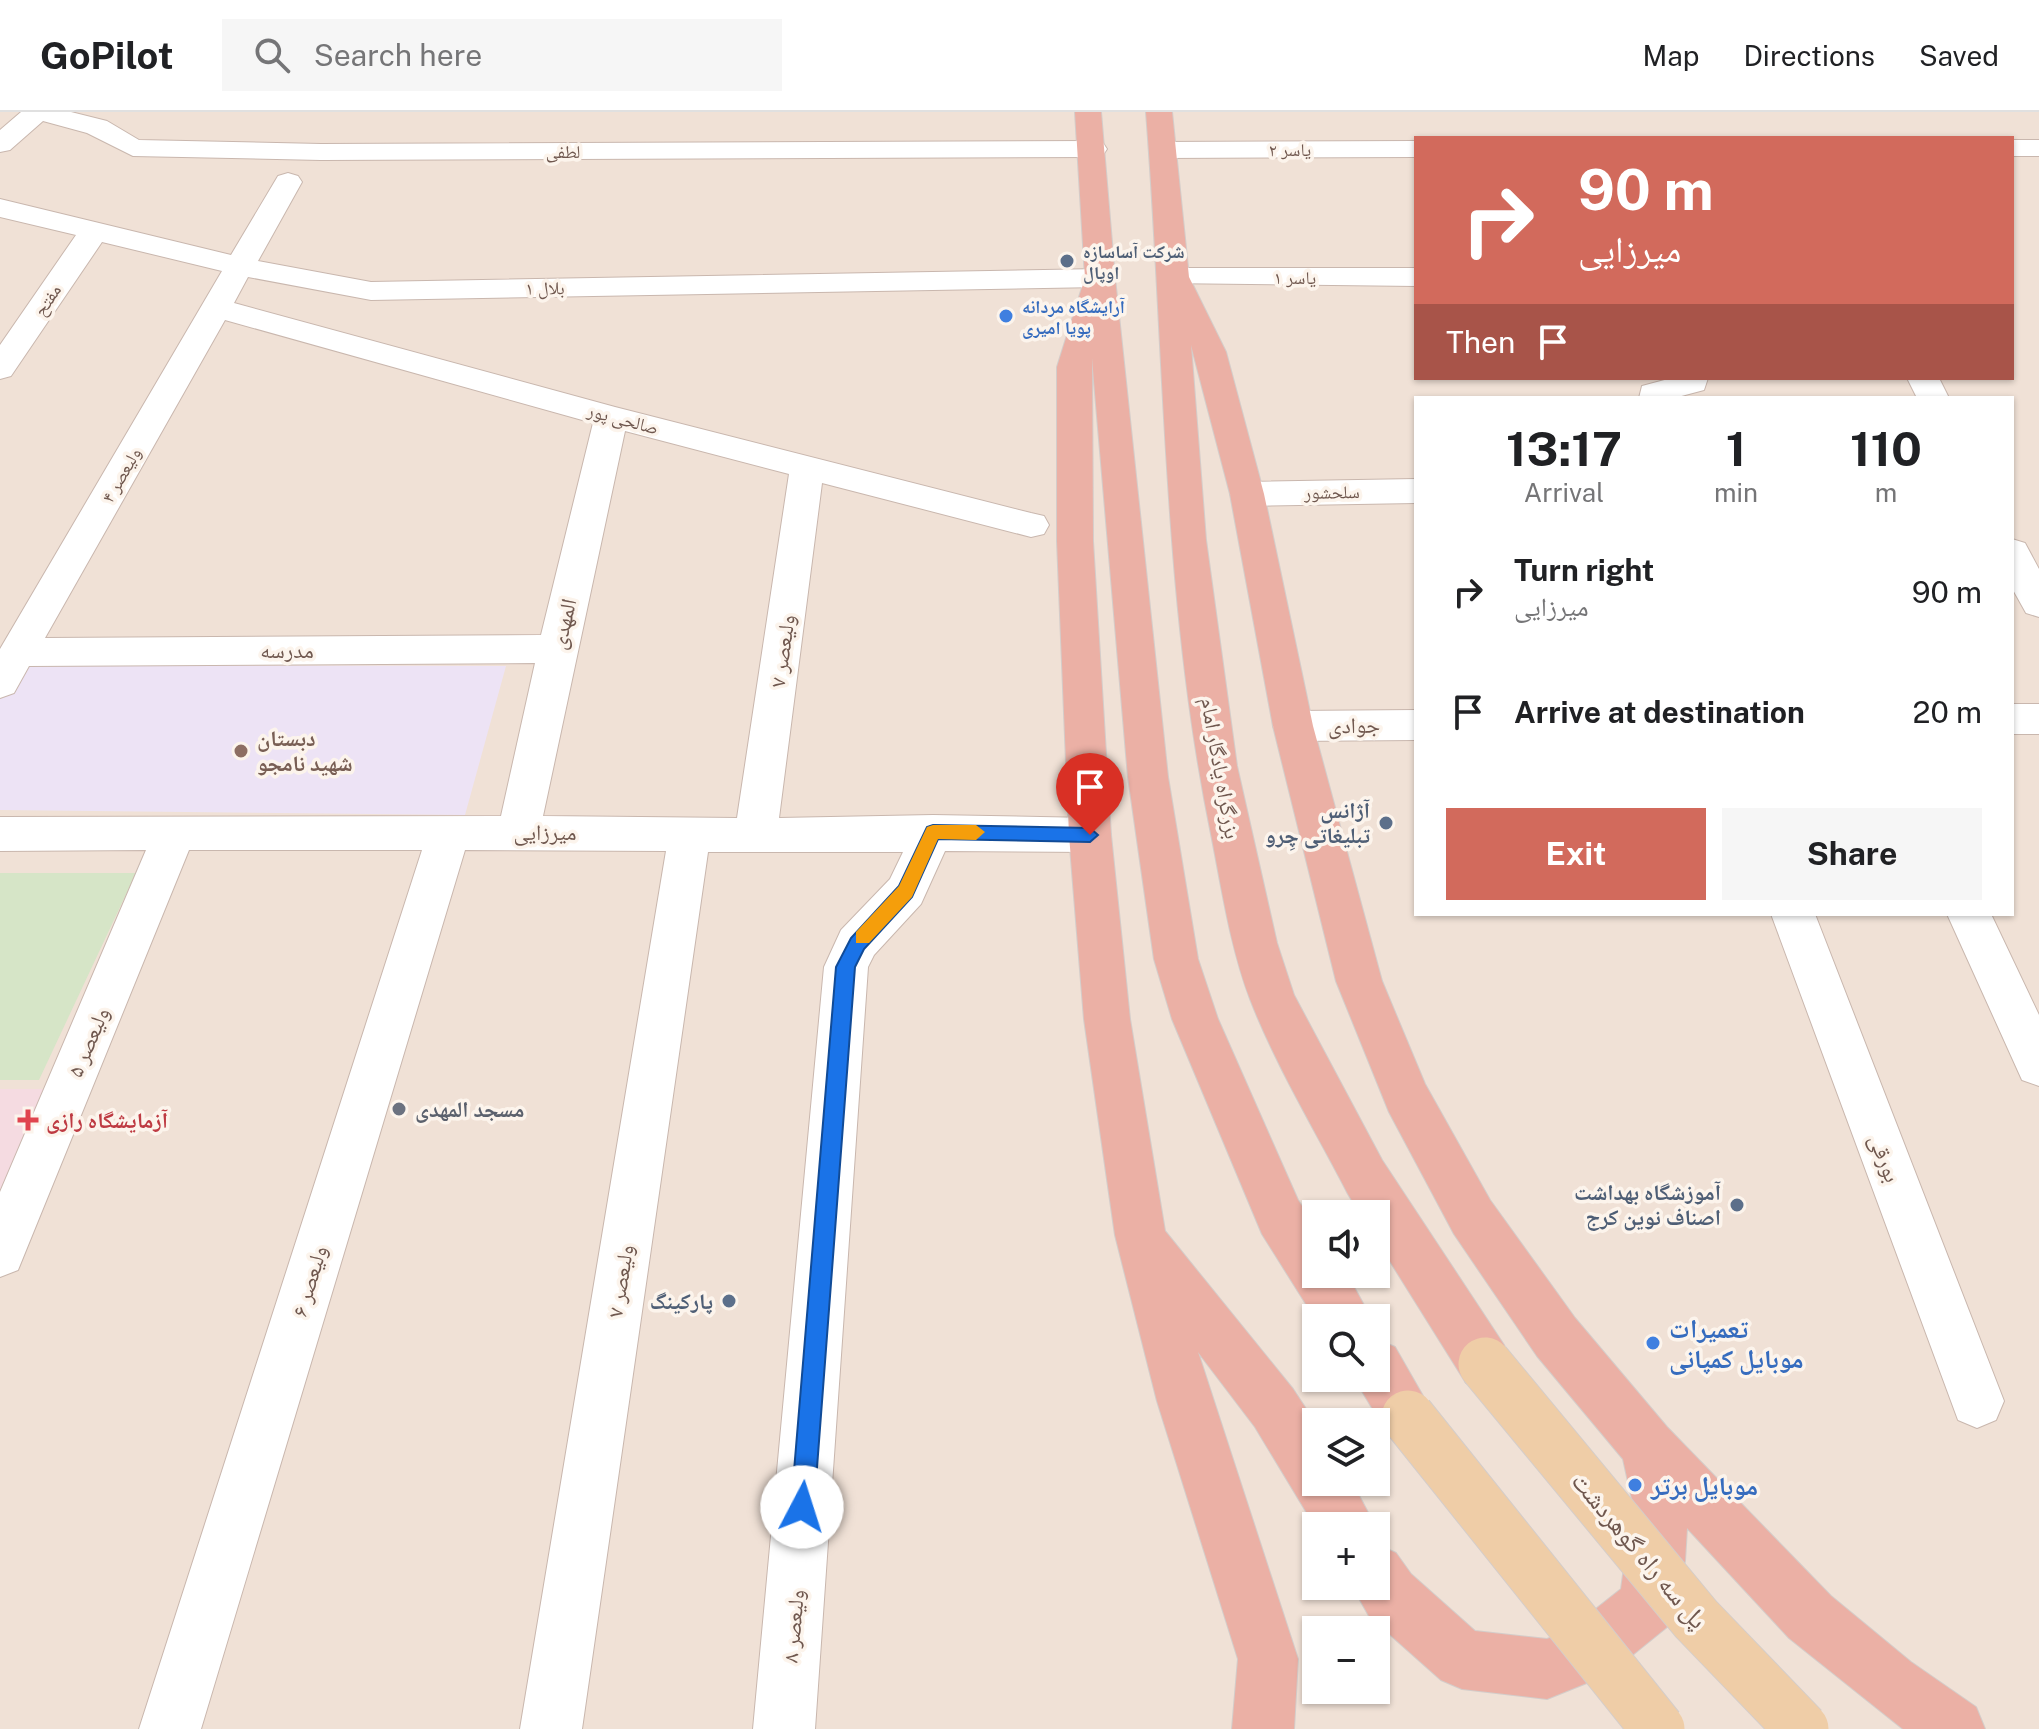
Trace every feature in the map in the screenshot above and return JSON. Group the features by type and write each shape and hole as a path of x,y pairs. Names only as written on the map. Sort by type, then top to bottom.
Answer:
{"highway":[{"path":"1088,112 1100,278 1148,777 1176,959 1195,1019 1280,1217 1302,1251"},
{"name":"بزرگراه یادگار امام","path":"1159,112 1174,277 1175,361 1188,540 1217,766 1255,943 1273,999 1365,1177 1485,1364"},
{"path":"1174,277 1210,352 1247,494 1293,726 1359,981 1406,1096 1472,1217 1556,1337 1648,1446 1810,1617 1890,1683 1954,1729"},
{"path":"1100,278 1073,367 1075,541 1090,835 1107,1019 1140,1235 1184,1401 1268,1659 1263,1729"},
{"path":"1140,1235 1274,1408 1302,1453"},
{"path":"1390,1388 1408,1417"},
{"path":"1390,1595 1462,1659 1547,1669 1588,1653 1646,1606 1656,1561 1661,1504 1648,1446"}],"main road":[{"name":"پل سه راه گوهردشت","path":"1485,1364 1696,1619 1802,1729"},
{"path":"1408,1417 1616,1681 1658,1729"}],"street":[{"path":"0,144 38,112"},
{"name":"لطفی","path":"38,112 97,127 133,148 321,152 1093,149"},
{"path":"133,148 149,124"},
{"path":"2014,148 2039,148"},
{"name":"یاسر ۲","path":"1163,150 1414,149"},
{"name":"ولیعصر ۴","path":"9,668 242,267 288,182"},
{"name":"بلال ۱","path":"0,208 242,267 371,291 1100,278"},
{"name":"مفتح","path":"0,369 94,231"},
{"name":"یاسر ۱","path":"1174,277 1414,277"},
{"name":"صالحی پور","path":"218,308 611,417 1031,525"},
{"path":"1655,396 1654,393 1692,383 1692,380"},
{"name":"المهدی","path":"519,831 611,417"},
{"name":"ولیعصر ۷","path":"756,835 807,467"},
{"name":"سلحشور","path":"1247,494 1414,491"},
{"path":"2014,556 2039,604"},
{"name":"مدرسه","path":"9,668 557,649"},
{"path":"2014,719 2039,719"},
{"name":"جوادی","path":"1293,726 1414,725"},
{"name":"میرزایی","path":"0,834 519,831 1090,835"},
{"name":"ولیعصر ۵","path":"0,1252 175,832"},
{"name":"ولیعصر ۶","path":"170,1729 449,832"},
{"name":"ولیعصر ۷","path":"551,1729 690,832"},
{"name":"ولیعصر ۸","path":"784,1729 846,967 857,943 906,891 933,832"},
{"name":"بورقی","path":"1794,916 1977,1401"},
{"path":"1970,916 2039,1065"}],"shaded area":[{"path":"0,112 2039,112 2039,1729 0,1729"},
{"name":"دبستان شهید نامجو","path":"14,665 506,666 465,815 0,810 0,692"},
{"name":"آزمایشگاه رازی","path":"0,1089 68,1089 0,1193"}],"green space":[{"path":"0,873 136,873 39,1080 0,1080"}],"slow traffic":[{"path":"863,938 906,891 933,832 976,832"}],"place":[{"name":"شرکت آساسازه اوپال","path":"1067,261"},
{"name":"آرایشگاه مردانه پویا امیری","path":"1006,316"},
{"name":"دبستان شهید نامجو","path":"241,751"},
{"name":"آژانس تبلیغاتی چِرو","path":"1386,823"},
{"name":"مسجد المهدی","path":"399,1109"},
{"name":"آزمایشگاه رازی","path":"28,1120"},
{"name":"آموزشگاه بهداشت اصناف نوین کرج","path":"1737,1205"},
{"name":"پارکینگ","path":"729,1301"},
{"name":"تعمیرات موبایل کمپانی","path":"1653,1343"},
{"name":"موبایل برتر","path":"1635,1485"}],"route":[{"path":"802,1507 846,967 857,943 906,891 933,832 1090,835"}]}
